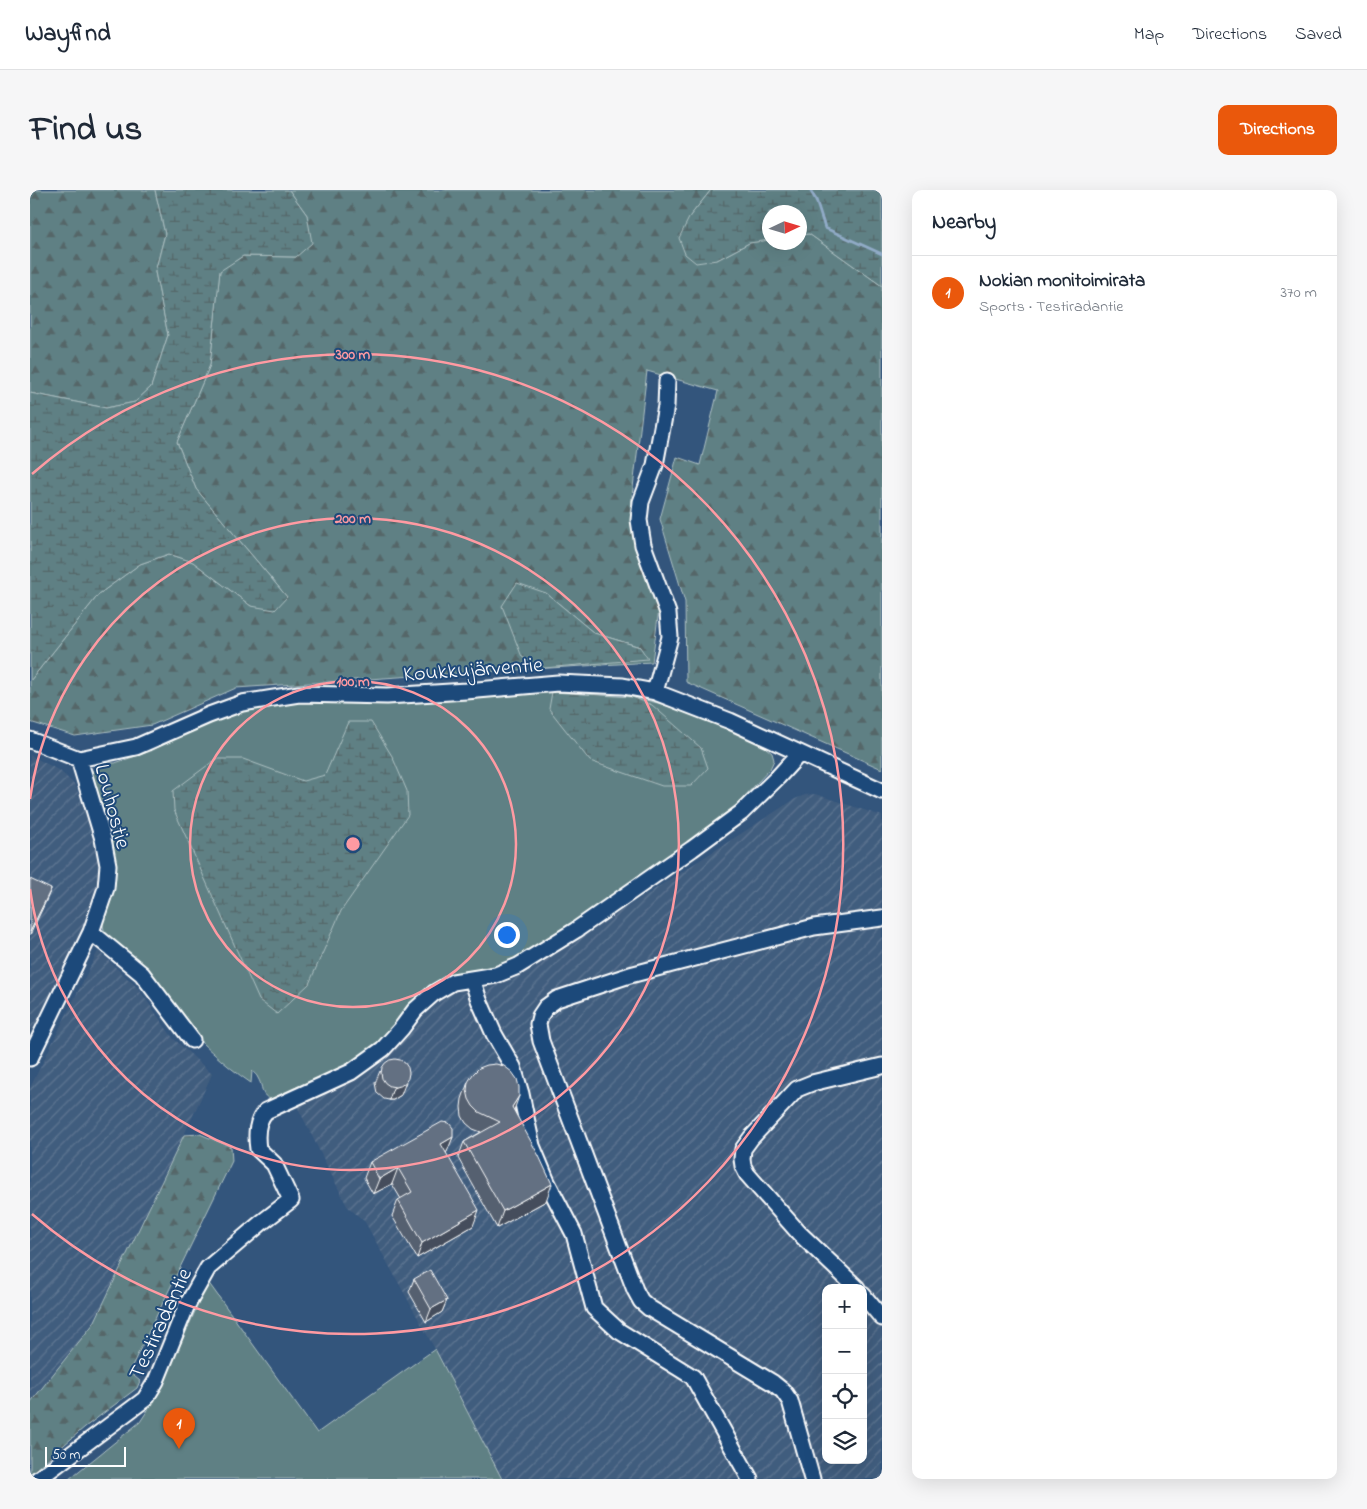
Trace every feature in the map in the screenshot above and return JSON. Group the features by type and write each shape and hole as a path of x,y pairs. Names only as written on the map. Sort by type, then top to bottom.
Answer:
{"street":[{"path":"655,692 670,636 668,613 643,545 639,520 641,502 655,464 666,406 667,381"},
{"name":"Koukkujärventie","path":"79,759 136,747 209,715 242,703 299,694 387,696 558,683 623,686 655,692 730,722 882,790"},
{"path":"30,740 79,759"},
{"path":"750,1479 694,1377 619,1331 594,1308 574,1234 547,1182 532,1146 513,1067 494,1034 472,979 496,975 518,966 576,930 741,813 799,754"},
{"name":"Louhostie","path":"30,1058 91,932 106,888 108,865 103,839 79,759"},
{"path":"812,1479 790,1401 783,1391 773,1382 649,1308 634,1290 541,1041 538,1024 540,1016 546,1007 557,999 630,975 814,927 882,918"},
{"path":"91,932 142,974 192,1040"},
{"name":"Testiradantie","path":"38,1479 145,1399 156,1381 186,1306 208,1268 291,1200 274,1164 258,1149 256,1134 262,1105 351,1072 383,1048 401,1029 415,1010 434,993 453,982 472,979"},
{"path":"853,1284 799,1233 747,1174 743,1166 743,1149 751,1138 797,1090 812,1083 882,1066"},
{"path":"867,1300 882,1318"}],"shaded area":[{"path":"30,755 60,771 75,785 92,827 98,849 99,871 97,894 88,920 30,1042"},
{"path":"815,794 882,816 882,1479 502,1479 435,1349 365,1222 347,1206 295,1102 417,1016 437,996 578,934 630,905 795,799"},
{"path":"98,951 138,988 173,1038 212,1074 94,1323 30,1403 30,1088"}],"green space":[{"path":"30,190 155,190 165,234 155,272 168,335 151,387 135,402 106,408 30,393"},
{"path":"155,190 289,190 307,215 312,243 296,257 243,256 220,271 210,365 177,442 196,489 287,597 275,610 251,606 193,562 169,554 140,564 99,594 30,681 30,393 106,408 135,402 151,387 168,335 155,272 165,234"},
{"path":"289,190 711,190 690,216 717,260 749,243 762,241 762,250 807,250 807,234 809,234 882,286 882,769 686,682 685,602 660,519 677,457 700,465 718,391 647,371 630,513 659,609 652,662 236,688 152,725 75,736 30,722 30,681 99,594 140,564 169,554 193,562 251,606 287,597 196,489 177,442 210,365 220,270 243,256 296,257 307,215","holes":["546,593 594,633 640,647 502,606"]},
{"path":"711,190 882,190 882,286 807,234 807,205 762,205 762,241 749,243 717,260 696,263 685,254 679,238 690,216"},
{"path":"517,583 546,593 594,633 640,647 648,659 544,668 522,657 502,606"},
{"path":"552,692 632,697 658,703 719,723 759,742 772,753 774,760 770,769 731,811 689,847 515,964 462,977 347,1069 276,1101 270,1099 264,1095 258,1077 252,1071 251,1083 211,1052 193,1034 142,978 110,940 104,930 102,920 110,891 91,773 99,763 115,763 151,751 206,723 244,710 299,702 390,704"},
{"path":"552,692 632,697 652,705 701,748 708,768 691,786 662,786 590,761 549,709"},
{"path":"348,722 371,722 392,756 407,791 408,815 341,911 309,984 277,1014 259,1000 174,810 173,791 216,759 243,759 303,781 325,775"},
{"path":"200,1134 231,1147 232,1161 129,1372 140,1381 137,1388 85,1427 30,1474 30,1403 94,1323 184,1135"},
{"path":"208,1282 317,1433 435,1349 502,1479 69,1479 140,1422 159,1393"}],"building":[{"path":"30,879 51,889 30,932"},
{"path":"395,1059 405,1063 409,1073 405,1083 395,1087 385,1083 381,1073 385,1063"},
{"path":"496,1064 504,1066 517,1079 519,1096 512,1107 552,1184 503,1211 464,1142 500,1122 479,1112 469,1099 467,1090 468,1082 479,1068"},
{"path":"442,1122 449,1123 453,1128 453,1137 441,1144 479,1210 422,1243 398,1200 412,1192 398,1168 379,1179 370,1162"},
{"path":"430,1270 447,1300 431,1309 414,1279"}],"waterway":[{"path":"810,190 816,200 825,228 882,254"}],"place":[{"name":"Nokian monitoimirata","path":"179,1449"}]}
